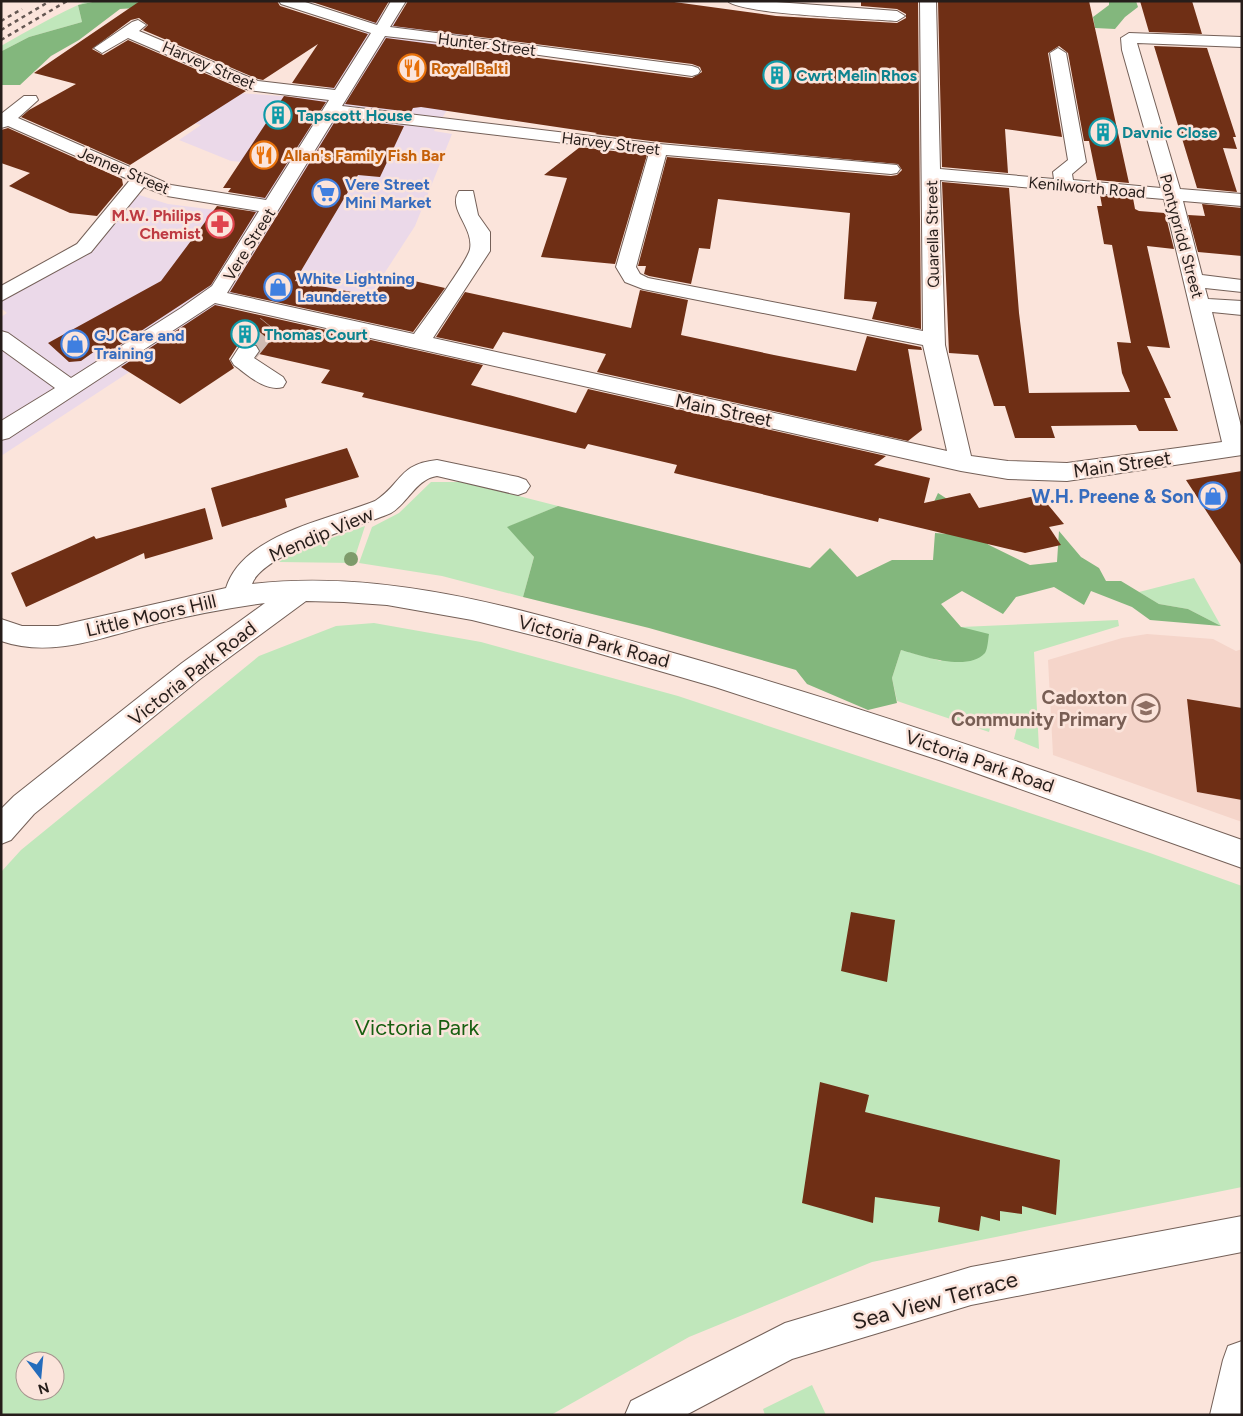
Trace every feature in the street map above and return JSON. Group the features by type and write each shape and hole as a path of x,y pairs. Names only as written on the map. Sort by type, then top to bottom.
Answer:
{"street":[{"name":"Hunter Street","path":"286,1 381,31 474,41 692,71"},
{"name":"Vere Street","path":"1,432 211,296 225,283 399,1"},
{"path":"735,1 770,7 897,16"},
{"name":"Quarella Street","path":"928,1 934,340 961,463"},
{"name":"Harvey Street","path":"102,48 134,31 255,86 336,103 659,148 891,169"},
{"name":"Pontypridd Street","path":"1238,448 1172,194 1130,50 1129,38 1242,42"},
{"path":"1058,53 1077,162 1062,172 1065,185"},
{"path":"6,121 30,100"},
{"name":"Jenner Street","path":"6,121 167,190 272,207"},
{"path":"659,148 626,267 632,278 638,282 934,340"},
{"name":"Kenilworth Road","path":"932,174 1242,200"},
{"path":"1,295 84,248 141,179"},
{"path":"419,343 480,252 480,232 470,220 466,206 466,195"},
{"path":"1194,280 1242,286"},
{"name":"Main Street","path":"211,296 275,319 419,343 961,463 1008,470 1067,472 1238,448"},
{"path":"1200,305 1242,308"},
{"path":"1,338 70,388"},
{"path":"248,351 242,360 275,382"},
{"name":"Mendip View","path":"236,596 244,574 270,552 343,521 386,506 412,476 428,468 437,468 518,486"},
{"name":"Little Moors Hill","path":"1,630 33,639 58,637 163,611 236,596 302,591"},
{"name":"Victoria Park Road","path":"1,830 24,805 191,671 302,591 372,593 411,597 512,619 656,658 777,694 947,749 1242,854"},
{"name":"Sea View Terrace","path":"645,1415 794,1339 971,1286 1242,1234"},
{"path":"1230,1415 1242,1360"}],"shaded area":[{"path":"374,12 476,20 461,47 484,51 434,131 452,134 415,226 358,314 244,290 169,346 1,456 1,317 7,313 1,308 1,300 86,251 136,194 168,204 247,214 277,165 231,161 179,140 201,125 167,116 239,93 320,99"},
{"name":"Cadoxton Community Primary","path":"1147,634 1213,639 1236,651 1242,649 1242,822 1053,755 1048,660 1122,638"}],"green space":[{"path":"87,1 97,1 78,5"},
{"path":"97,1 175,1 169,6 120,9 79,40 51,56 20,85 1,85 2,51 29,37 82,22 78,5"},
{"path":"1109,1 1136,1 1138,7 1125,17 1115,29 1095,28 1093,17 1109,5"},
{"path":"78,5 82,22 29,37 2,51 1,54 1,46"},
{"path":"431,482 463,482 558,506 508,527 534,557 523,597 442,576 359,563 372,527 399,513"},
{"path":"938,493 961,508 959,524 989,545 1030,565 1057,562 1059,531 1081,557 1099,568 1106,581 1121,581 1159,604 1188,609 1221,626 1150,620 1132,607 1091,591 1084,605 1054,587 1016,597 1003,614 962,591 941,604 961,627 989,634 985,653 977,659 956,662 932,659 901,650 892,678 897,703 868,710 807,684 796,670 649,628 523,597 534,557 507,527 558,506 810,568 830,548 857,577 892,560 933,560 935,533 948,534 929,513"},
{"path":"365,526 353,563 279,562 295,551"},
{"path":"1194,578 1221,626 1188,609 1159,604 1139,592"},
{"path":"1118,620 1119,626 1034,652 1039,749 1014,739 1018,723 994,714 989,732 897,701 892,678 901,650 941,661 961,627"},
{"name":"Victoria Park","path":"374,623 481,642 678,696 1150,853 1242,886 1242,1187 872,1262 689,1337 551,1415 1,1415 1,872 21,850 259,656 336,626"},
{"path":"812,1385 826,1415 765,1415 763,1409"}],"building":[{"path":"140,1 277,1 280,6 368,34 334,88 292,83 318,44 263,80 143,30 148,25 139,18 131,20 92,49 103,55 128,40 246,91 130,165 21,117 29,110 76,84 34,73"},
{"path":"309,1 389,1 376,23"},
{"path":"408,1 667,1 776,16 897,23 906,18 906,14 897,9 861,6 861,1 918,1 921,329 872,319 877,302 844,299 850,213 718,199 710,249 699,248 691,284 649,276 644,274 646,266 638,266 667,157 891,176 897,175 902,170 898,164 659,142 421,107 413,108 411,112 345,104 386,38 692,78 702,72 700,67 692,64 393,26"},
{"path":"938,1 1089,1 1129,183 1097,180 1089,141 1084,141 1068,53 1059,46 1048,53 1062,137 1005,129 1008,173 942,167"},
{"path":"1140,1 1192,1 1202,34 1149,32"},
{"path":"1154,46 1207,48 1236,137 1233,137 1237,149 1223,148 1237,192 1197,188"},
{"path":"284,96 326,102 265,198 228,192 231,188 223,188"},
{"path":"337,118 404,126 380,177 358,175 295,281 372,296 388,275 445,288 413,332 230,292"},
{"path":"8,128 122,179 123,185 97,216 70,213 9,186 30,173 1,163 1,130"},
{"path":"580,147 647,155 615,264 541,257 567,178 544,175"},
{"path":"942,182 1009,188 1019,313 1029,393 1130,392 1122,373 1117,342 1131,343 1112,245 1104,244 1097,206 1102,206 1100,195 1133,198 1135,209 1139,211 1165,213 1174,249 1147,246 1170,348 1147,346 1171,398 1164,398 1178,431 1139,431 1136,425 1051,426 1055,438 1015,438 1005,406 994,406 978,355 949,353"},
{"path":"1202,204 1242,208 1242,256 1198,252 1188,215 1205,216"},
{"path":"217,206 256,212 211,285 103,356 95,351 81,361 69,362 48,343 161,281"},
{"path":"640,290 688,300 681,335 774,355 856,371 867,336 921,347 922,350 908,349 922,430 908,441 597,372 606,354 503,332 493,349 436,337 465,292 631,328"},
{"path":"215,305 483,365 471,385 576,413 588,389 886,456 874,465 930,478 924,503 970,493 979,508 1040,495 1064,524 1049,527 1061,545 1025,553 879,518 878,522 674,473 677,465 588,444 585,449 362,397 364,393 321,383 330,370 259,354 261,350 258,345 248,342 238,345 229,359 234,368 180,404 121,367"},
{"path":"347,448 359,477 285,499 287,507 222,527 211,488"},
{"name":"W.H. Preene & Son","path":"1242,471 1242,566 1186,480"},
{"path":"205,508 213,539 145,559 144,553 26,607 11,573 94,536 96,539"},
{"path":"1187,699 1242,708 1242,800 1197,792"},
{"path":"851,912 895,920 887,982 841,971"},
{"path":"820,1082 869,1095 865,1112 1060,1160 1056,1215 1022,1206 1022,1214 1000,1211 1000,1221 981,1216 979,1231 938,1222 940,1207 875,1197 873,1223 802,1203"}],"tunnel":[{"path":"248,351 269,325"}],"railway":[{"path":"1,30 50,1"},
{"path":"1,40 67,1"},
{"path":"1,21 22,9"}],"place":[{"name":"Royal Balti","path":"412,68"},
{"name":"Cwrt Melin Rhos","path":"777,75"},
{"name":"Tapscott House","path":"278,115"},
{"name":"Davnic Close","path":"1103,132"},
{"name":"Allan's Family Fish Bar","path":"264,155"},
{"name":"Vere Street Mini Market","path":"326,193"},
{"name":"M.W. Philips Chemist","path":"220,224"},
{"name":"White Lightning Launderette","path":"278,287"},
{"name":"Thomas Court","path":"245,334"},
{"name":"GJ Care and Training","path":"75,344"},
{"name":"W.H. Preene & Son","path":"1213,496"},
{"name":"Cadoxton Community Primary","path":"1146,708"}]}
